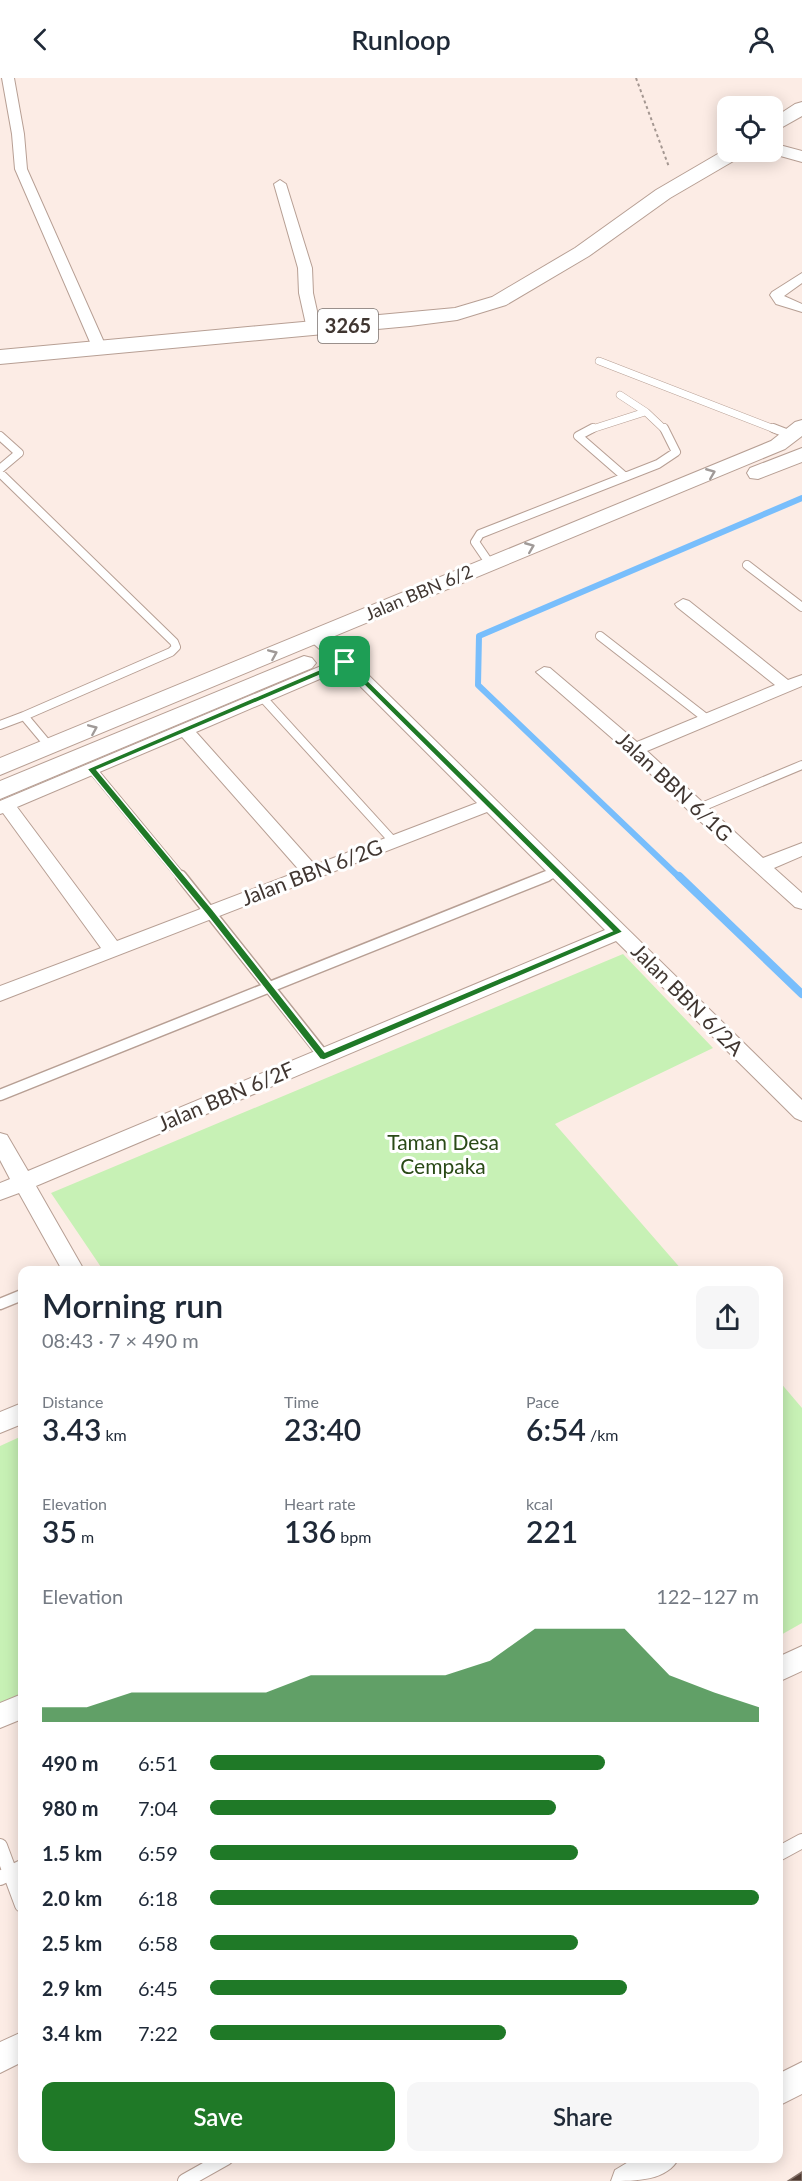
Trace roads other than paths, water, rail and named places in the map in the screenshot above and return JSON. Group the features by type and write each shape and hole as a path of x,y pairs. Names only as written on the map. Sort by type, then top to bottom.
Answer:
{"main road":[{"path":"783,121 802,108"},
{"name":"3265","path":"0,357 457,314 499,301 582,252 686,180 718,162"}],"street":[{"path":"8,78 18,134 21,169 100,349"},
{"path":"783,139 802,145"},
{"path":"783,151 802,157"},
{"path":"280,184 306,268 306,292 314,329"},
{"path":"802,277 777,295 781,301 802,308"},
{"name":"Jalan BBN 6/2","path":"0,767 50,747 330,650 490,564 798,438"},
{"name":"Jalan BBN 6/2","path":"2,802 330,650 798,438"},
{"path":"682,604 794,683"},
{"path":"113,950 2,802 92,769 262,697 330,650"},
{"name":"Jalan BBN 6/2A","path":"330,650 802,1113"},
{"name":"Jalan BBN 6/1G","path":"544,672 634,749 802,903"},
{"path":"634,749 794,683"},
{"path":"185,730 312,873"},
{"name":"Jalan BBN 6/2G","path":"0,994 489,805"},
{"path":"761,866 802,849"},
{"name":"Jalan BBN 6/2F","path":"0,1192 619,932"},
{"path":"0,1141 71,1266"},
{"path":"0,1423 18,1415"},
{"path":"783,1668 802,1658"},
{"path":"0,1716 18,1708"},
{"path":"0,2058 18,2049"},
{"path":"783,2088 802,2077"},
{"path":"627,2181 656,2163"}],"lane":[{"path":"599,361 798,438"},
{"path":"490,564 475,542 480,534 658,464 675,452 672,436 645,412 620,395"},
{"path":"624,476 578,436 590,429 645,412"},
{"path":"0,436 19,453 0,468"},
{"path":"0,473 174,642 176,647 171,652 0,725"},
{"path":"747,565 802,607"},
{"path":"600,636 707,719"},
{"path":"262,697 394,842"},
{"path":"24,716 50,747"},
{"path":"697,809 802,765"},
{"path":"92,769 210,912 324,1056"},
{"path":"0,1095 558,872"},
{"path":"0,1304 18,1296"},
{"path":"783,1851 802,1841"},
{"path":"0,1846 18,1893"},
{"path":"185,2181 217,2163"}],"waterway":[{"path":"680,878 478,685 479,636 802,498"},
{"path":"679,876 802,994"}],"park label":[{"name":"Taman Desa Cempaka","path":"443,1155"}]}
